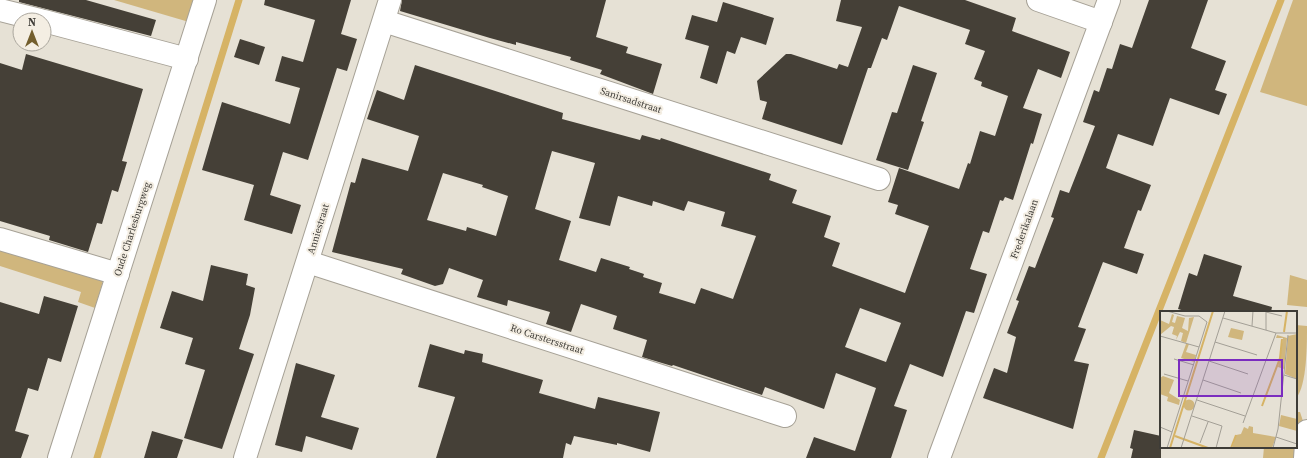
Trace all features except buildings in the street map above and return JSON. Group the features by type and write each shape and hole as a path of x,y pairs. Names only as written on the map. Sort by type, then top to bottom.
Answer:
{"street":[{"name":"Oude Charlesburgweg","path":"59,458 205,0"},
{"name":"Anniestraat","path":"245,458 390,0"},
{"path":"1038,0 1101,22"},
{"name":"Frederikalaan","path":"939,458 1109,0"},
{"path":"0,10 12,13"},
{"name":"Sanirsadstraat","path":"384,21 879,179"},
{"path":"52,23 187,59"},
{"path":"0,239 118,274"},
{"name":"Ro Carstersstraat","path":"308,262 785,416"},
{"path":"1304,458 1307,431"}],"shaded area":[{"path":"114,0 196,0 189,22"},
{"path":"1293,0 1307,0 1307,106 1260,92"},
{"path":"0,248 103,281 95,308 78,302 81,292 0,266"},
{"path":"1290,275 1307,280 1307,307 1287,305"},
{"path":"1297,325 1307,326 1304,375 1300,392 1297,396"},
{"path":"1297,412 1300,412 1303,421 1299,458 1263,458 1264,448 1297,448"}],"waterway":[{"path":"97,458 239,0"},
{"path":"1101,458 1281,0"}]}
